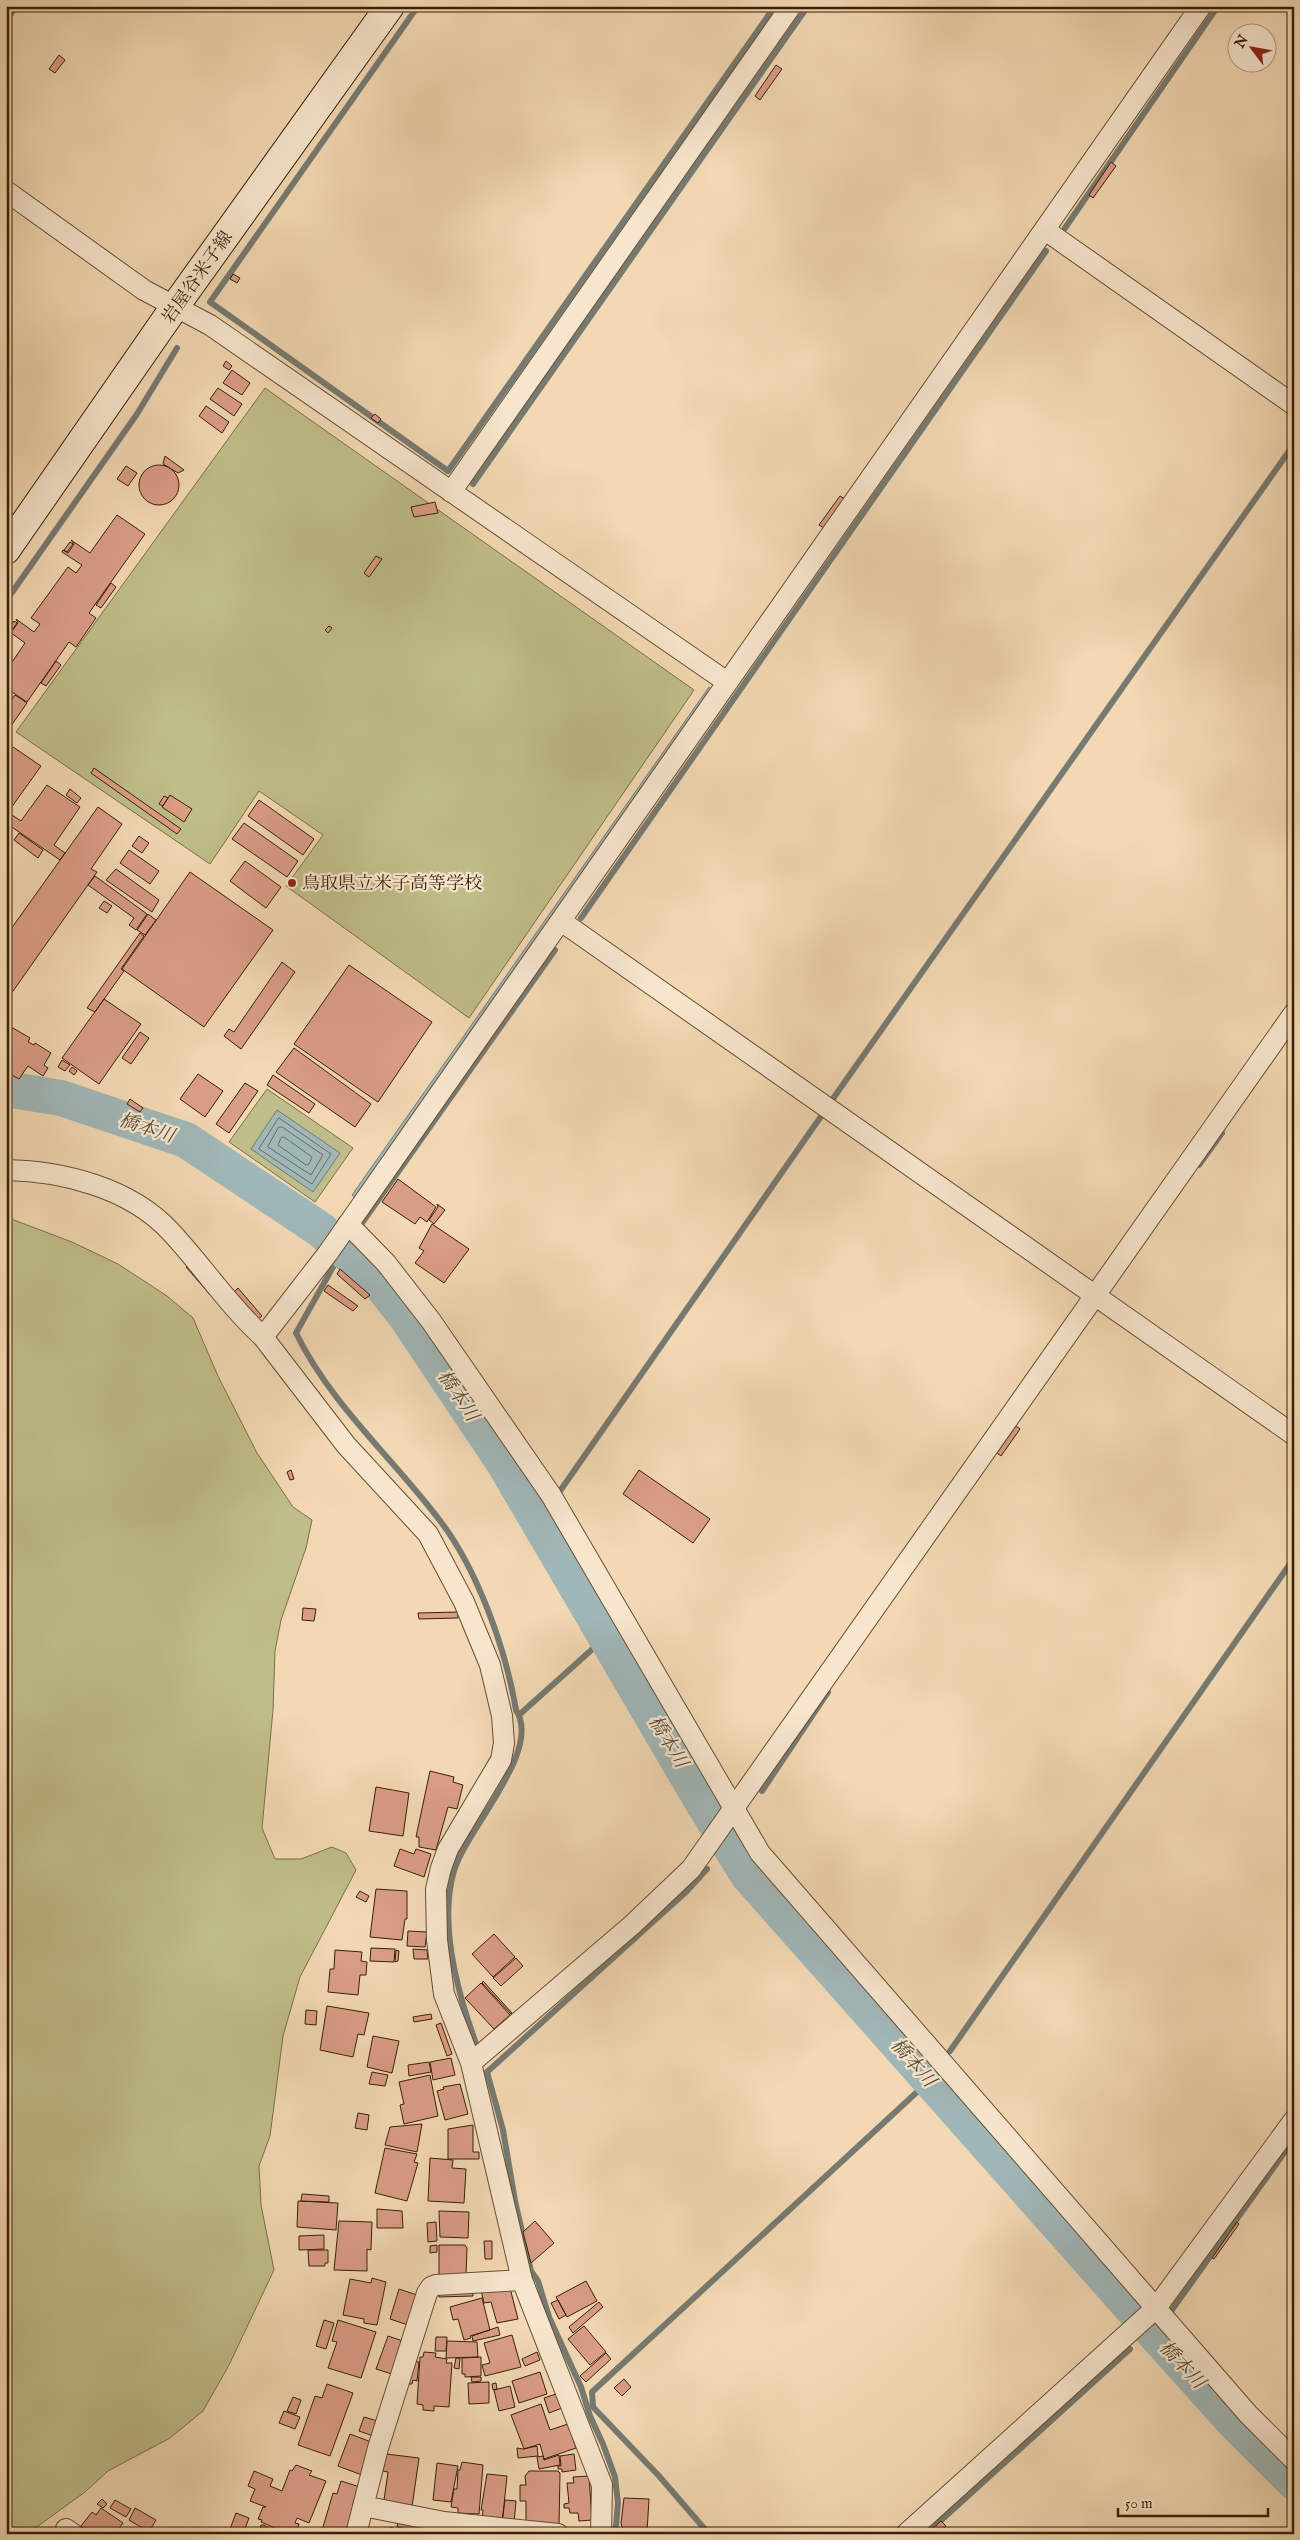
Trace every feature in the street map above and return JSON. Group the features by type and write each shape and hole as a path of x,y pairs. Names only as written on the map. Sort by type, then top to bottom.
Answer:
{"main road":[{"name":"岩屋谷米子線","path":"6,550 176,306 390,6"}],"street":[{"path":"451,492 791,6"},
{"path":"263,1337 328,1253 1201,6"},
{"path":"6,191 144,290 176,306 218,331 727,682"},
{"path":"1045,230 1294,406"},
{"path":"561,921 1294,1435"},
{"path":"471,2063 632,1925 691,1869 1294,1013"},
{"path":"6,1170 56,1176 100,1186 135,1204 169,1230 247,1322 263,1337 346,1445 428,1534 464,1602 490,1665 502,1718 504,1743 501,1760 448,1849 436,1888 437,1940 444,1994 471,2063 506,2219 522,2280 602,2485 601,2534"},
{"path":"345,1228 386,1263 432,1321 551,1495 760,1854 1248,2414 1294,2460"},
{"path":"906,2534 1156,2308 1294,2120"},
{"path":"356,2534 378,2448 427,2292 436,2285 522,2280"},
{"path":"363,2506 444,2522 558,2534"}],"shaded area":[{"path":"265,388 694,690 469,1018 286,886 323,835 259,791 210,864 16,732"},
{"path":"267,1089 353,1148 315,1202 229,1142"},
{"path":"6,1217 72,1242 118,1264 167,1296 193,1318 218,1376 257,1453 293,1507 312,1520 306,1548 281,1620 275,1651 273,1710 262,1828 275,1859 301,1859 332,1847 346,1853 356,1870 300,1977 283,2036 270,2136 259,2166 261,2205 274,2270 229,2365 203,2411 170,2438 108,2471 85,2492 27,2534 6,2534"}],"water":[{"path":"709,687 711,689 355,1197 352,1195"},
{"path":"277,1110 340,1153 313,1192 251,1149"}],"building":[{"path":"59,55 65,60 55,73 49,69"},
{"path":"776,65 782,69 760,100 755,96"},
{"path":"1111,162 1116,166 1093,198 1089,195"},
{"path":"233,274 240,278 237,283 230,279"},
{"path":"226,361 232,366 229,370 223,366"},
{"path":"232,370 250,383 242,395 223,383"},
{"path":"218,388 242,404 234,416 210,399"},
{"path":"206,406 229,422 222,433 199,416"},
{"path":"375,414 381,419 378,423 371,418"},
{"path":"165,456 184,470 178,473 163,464"},
{"path":"159,465 170,468 176,474 179,485 176,496 170,502 159,505 148,502 142,496 139,485 142,474 148,468"},
{"path":"126,466 137,473 128,486 117,479"},
{"path":"840,496 845,499 824,528 819,525"},
{"path":"435,502 438,513 414,517 411,507"},
{"path":"117,515 145,534 89,613 96,618 76,647 69,642 27,702 6,688 6,671 25,643 7,630 12,631 18,623 16,619 34,632 40,624 31,618 68,567 76,573 82,565 62,552 63,550 68,553 74,544 71,540 90,553"},
{"path":"70,542 73,544 67,552 64,550"},
{"path":"376,556 382,559 369,577 364,573"},
{"path":"111,583 116,587 101,608 96,605"},
{"path":"14,621 17,623 12,630 9,628"},
{"path":"329,626 332,628 328,633 325,630"},
{"path":"56,661 61,665 46,686 41,683"},
{"path":"15,695 27,703 6,733 6,708"},
{"path":"6,745 11,748 6,755"},
{"path":"13,747 41,766 6,815 6,756"},
{"path":"94,768 181,829 177,834 91,773"},
{"path":"47,785 80,807 54,845 65,853 60,860 6,823 9,813 21,821"},
{"path":"70,789 81,798 77,803 66,795"},
{"path":"170,795 192,809 184,822 162,807"},
{"path":"164,796 168,798 163,806 159,804"},
{"path":"259,800 314,839 303,855 248,816"},
{"path":"98,807 122,824 91,869 97,872 6,1001 6,936"},
{"path":"244,823 298,861 287,877 232,839"},
{"path":"19,833 43,850 38,858 14,840"},
{"path":"139,836 149,843 142,853 132,846"},
{"path":"129,850 159,871 150,884 120,863"},
{"path":"245,861 281,887 266,908 230,881"},
{"path":"116,869 159,900 152,912 106,880"},
{"path":"190,872 273,930 204,1027 122,969"},
{"path":"95,876 147,914 136,930 129,925 134,918 88,885"},
{"path":"104,901 112,906 107,913 99,908"},
{"path":"148,914 156,920 145,935 137,930"},
{"path":"140,933 144,936 121,969 124,971 95,1012 87,1008"},
{"path":"282,962 295,972 241,1049 224,1036 229,1029 234,1032"},
{"path":"349,965 432,1022 378,1102 294,1044"},
{"path":"104,999 141,1024 99,1084 62,1058"},
{"path":"13,1028 30,1038 28,1042 34,1045 35,1043 51,1053 44,1065 48,1068 43,1076 28,1066 19,1079 6,1072 6,1062 11,1055 6,1052 6,1040"},
{"path":"140,1032 149,1038 131,1064 122,1058"},
{"path":"294,1048 371,1104 355,1127 276,1072"},
{"path":"62,1060 70,1065 65,1071 58,1067"},
{"path":"72,1067 77,1071 74,1075 69,1071"},
{"path":"198,1074 223,1091 205,1117 180,1099"},
{"path":"273,1075 315,1104 309,1113 267,1085"},
{"path":"245,1083 258,1091 229,1133 216,1124"},
{"path":"130,1099 143,1108 140,1112 127,1104"},
{"path":"398,1179 436,1207 427,1222 420,1217 415,1224 382,1202"},
{"path":"437,1204 445,1210 434,1224 429,1220 438,1207"},
{"path":"432,1224 469,1249 444,1283 415,1263 424,1251 419,1248"},
{"path":"190,1263 216,1293 212,1297 186,1267"},
{"path":"340,1269 370,1295 365,1299 337,1274"},
{"path":"328,1285 358,1306 353,1311 324,1291"},
{"path":"238,1288 262,1316 256,1321 232,1294"},
{"path":"1016,1426 1020,1429 1001,1456 997,1453"},
{"path":"291,1470 294,1479 290,1480 287,1472"},
{"path":"639,1470 710,1519 693,1543 623,1494"},
{"path":"303,1608 316,1609 314,1621 302,1620"},
{"path":"458,1612 458,1618 419,1619 418,1613"},
{"path":"430,1771 454,1777 453,1782 463,1785 457,1809 448,1807 436,1850 419,1847 419,1837 416,1837"},
{"path":"376,1787 409,1793 403,1836 369,1831"},
{"path":"400,1849 414,1854 416,1849 431,1854 424,1877 394,1866"},
{"path":"376,1889 407,1891 407,1919 405,1919 402,1940 370,1937"},
{"path":"360,1891 369,1896 366,1902 356,1897"},
{"path":"408,1931 427,1932 425,1947 407,1946"},
{"path":"494,1934 515,1957 493,1977 472,1954"},
{"path":"371,1948 395,1949 394,1962 370,1961"},
{"path":"413,1949 427,1950 428,1959 414,1959"},
{"path":"335,1950 362,1952 361,1961 367,1962 366,1975 360,1975 358,1995 328,1992 330,1969 334,1969"},
{"path":"396,1950 399,1951 398,1961 395,1962"},
{"path":"516,1958 523,1966 501,1986 493,1978"},
{"path":"483,1981 512,2013 511,2014 482,1983"},
{"path":"481,1983 510,2015 494,2029 465,1998"},
{"path":"327,2006 369,2013 364,2035 358,2034 353,2057 320,2050"},
{"path":"306,2010 317,2011 316,2025 305,2024"},
{"path":"431,2014 432,2019 414,2022 413,2017"},
{"path":"441,2023 452,2054 447,2056 436,2025"},
{"path":"373,2036 399,2041 392,2073 367,2067"},
{"path":"451,2058 455,2075 433,2080 430,2062"},
{"path":"429,2062 431,2072 409,2076 408,2065"},
{"path":"372,2072 388,2075 385,2086 369,2084"},
{"path":"430,2075 438,2116 404,2124 400,2105 404,2104 399,2082"},
{"path":"460,2084 468,2114 445,2120 437,2091 444,2089 443,2087"},
{"path":"358,2113 369,2115 367,2130 355,2128"},
{"path":"422,2124 417,2152 385,2145 390,2127"},
{"path":"473,2125 473,2152 479,2152 479,2159 448,2159 448,2129"},
{"path":"385,2148 417,2154 414,2162 418,2163 407,2201 375,2193"},
{"path":"430,2158 453,2160 452,2168 466,2169 464,2203 428,2201"},
{"path":"302,2194 329,2196 329,2202 301,2201"},
{"path":"298,2201 338,2203 336,2230 297,2227"},
{"path":"377,2209 402,2211 403,2228 377,2228"},
{"path":"439,2211 469,2212 468,2238 440,2237"},
{"path":"339,2221 372,2222 371,2250 367,2249 367,2271 334,2270"},
{"path":"535,2221 554,2243 531,2263 523,2232"},
{"path":"436,2222 437,2241 428,2242 427,2223"},
{"path":"1237,2222 1239,2224 1214,2259 1212,2258"},
{"path":"324,2235 324,2249 299,2250 299,2236"},
{"path":"484,2241 492,2241 492,2259 485,2259"},
{"path":"437,2245 437,2252 430,2253 430,2246"},
{"path":"439,2245 465,2245 467,2248 466,2275 439,2278"},
{"path":"308,2250 328,2250 328,2263 325,2263 325,2266 309,2266"},
{"path":"372,2278 386,2282 377,2325 364,2323 364,2319 343,2315 350,2279 371,2283"},
{"path":"586,2281 597,2301 567,2317 556,2297"},
{"path":"510,2288 518,2319 497,2323 491,2302 484,2303 481,2290"},
{"path":"399,2289 420,2296 411,2326 390,2319"},
{"path":"473,2290 473,2296 439,2297 439,2291"},
{"path":"482,2298 490,2330 470,2336 471,2338 464,2340 458,2319 453,2320 450,2307"},
{"path":"558,2300 566,2315 559,2319 551,2303"},
{"path":"599,2302 603,2307 573,2333 569,2327"},
{"path":"324,2320 334,2323 326,2349 316,2346"},
{"path":"338,2320 376,2332 361,2378 328,2368 337,2342 332,2341"},
{"path":"584,2326 606,2352 590,2365 568,2339"},
{"path":"498,2327 500,2335 473,2341 472,2336"},
{"path":"512,2335 521,2367 485,2376 482,2365 490,2363 484,2343"},
{"path":"388,2336 406,2342 395,2375 376,2369"},
{"path":"436,2337 447,2337 446,2351 435,2351"},
{"path":"447,2341 477,2342 478,2357 446,2358"},
{"path":"424,2352 436,2353 435,2357 447,2359 446,2363 452,2363 449,2407 434,2406 434,2411 423,2410 423,2405 417,2404 420,2357 423,2357"},
{"path":"537,2352 540,2360 525,2366 522,2359"},
{"path":"606,2353 611,2359 586,2382 580,2376"},
{"path":"481,2357 481,2376 465,2377 465,2374 462,2374 462,2358"},
{"path":"456,2358 460,2358 459,2369 454,2368"},
{"path":"412,2361 419,2362 417,2381 413,2380 412,2384 408,2384"},
{"path":"540,2372 547,2394 519,2403 512,2381"},
{"path":"471,2377 481,2377 481,2381 472,2382"},
{"path":"624,2379 631,2387 622,2396 614,2388"},
{"path":"489,2382 489,2403 469,2404 468,2383"},
{"path":"496,2383 497,2389 493,2390 492,2384"},
{"path":"327,2384 353,2393 330,2456 298,2445 315,2396 322,2398"},
{"path":"510,2386 515,2407 499,2411 494,2390"},
{"path":"556,2394 562,2408 549,2413 544,2398"},
{"path":"293,2397 301,2400 296,2414 287,2411"},
{"path":"541,2404 550,2430 568,2424 576,2448 544,2459 540,2444 524,2449 511,2415"},
{"path":"284,2411 300,2417 295,2429 279,2423"},
{"path":"364,2417 381,2422 376,2437 359,2431"},
{"path":"350,2434 374,2443 362,2475 338,2466"},
{"path":"537,2446 538,2456 518,2458 517,2448 523,2449"},
{"path":"386,2454 419,2458 412,2507 384,2500 388,2472 383,2471"},
{"path":"574,2454 576,2470 562,2472 562,2469 558,2469 558,2466 561,2466 560,2456"},
{"path":"559,2455 560,2465 539,2469 537,2457 543,2456 544,2460"},
{"path":"462,2462 483,2465 479,2514 458,2513 458,2508 451,2507 454,2489 457,2489 458,2470 460,2470"},
{"path":"437,2463 458,2466 451,2502 433,2500"},
{"path":"296,2465 312,2471 309,2475 326,2481 309,2523 297,2518 295,2523 299,2524 296,2534 289,2534 258,2519 263,2507 266,2507 250,2501 255,2489 248,2486 254,2471 273,2479 270,2486 282,2491 290,2470 292,2471"},
{"path":"529,2471 558,2471 560,2473 559,2526 526,2525 526,2501 520,2501 520,2485 526,2485 525,2476"},
{"path":"487,2474 507,2476 502,2524 482,2522 483,2510 481,2510"},
{"path":"589,2476 592,2520 579,2521 578,2513 570,2513 569,2508 564,2508 564,2504 569,2503 567,2483 574,2483 573,2477"},
{"path":"341,2481 360,2487 348,2534 321,2534 333,2493 337,2494"},
{"path":"624,2498 649,2499 647,2532 623,2532 621,2523"},
{"path":"102,2499 107,2504 103,2508 97,2504"},
{"path":"115,2500 131,2509 126,2517 110,2508"},
{"path":"505,2500 516,2501 514,2523 502,2522"},
{"path":"101,2508 123,2523 115,2534 89,2534 81,2526 92,2512 96,2515"},
{"path":"135,2508 156,2520 149,2532 129,2520"},
{"path":"236,2513 249,2518 243,2534 230,2529"},
{"path":"398,2520 427,2525 426,2532 397,2527"},
{"path":"941,2521 946,2526 937,2534 927,2534"},
{"path":"261,2525 264,2525 278,2534 259,2534"},
{"path":"390,2527 412,2534 383,2534 384,2529 389,2530"},
{"path":"246,2530 254,2533 244,2534"}],"waterway":[{"path":"6,21 16,6"},
{"path":"418,6 210,302 448,471 775,6"},
{"path":"473,484 808,6"},
{"path":"1065,228 1218,6"},
{"path":"581,918 1046,251"},
{"path":"6,601 137,414 177,348"},
{"path":"832,1100 1294,444"},
{"path":"362,1223 555,950"},
{"name":"橋本川","path":"6,1089 61,1098 186,1140 321,1230 379,1282 405,1315 504,1463 703,1803 748,1875 1233,2421 1294,2482"},
{"path":"560,1491 824,1112"},
{"path":"1199,1165 1222,1133"},
{"path":"333,1267 296,1333 310,1359 327,1384 441,1522 467,1564 498,1637 522,1727 519,1747 511,1768 500,1790 461,1854 454,1871 450,1892 448,1914 453,1961 464,2007 478,2049"},
{"path":"950,2051 1294,1558"},
{"path":"519,1715 607,1636"},
{"path":"762,1791 828,1692"},
{"path":"616,2526 618,2503 615,2477 590,2416 581,2387 549,2317 538,2281 531,2271 515,2201 503,2130 487,2072 687,1891 707,1869"},
{"path":"709,2534 659,2476 593,2407 592,2392 917,2092"},
{"path":"1169,2314 1294,2139"},
{"path":"926,2534 1130,2349"}],"place":[{"name":"鳥取県立米子高等学校","path":"292,883"}]}
